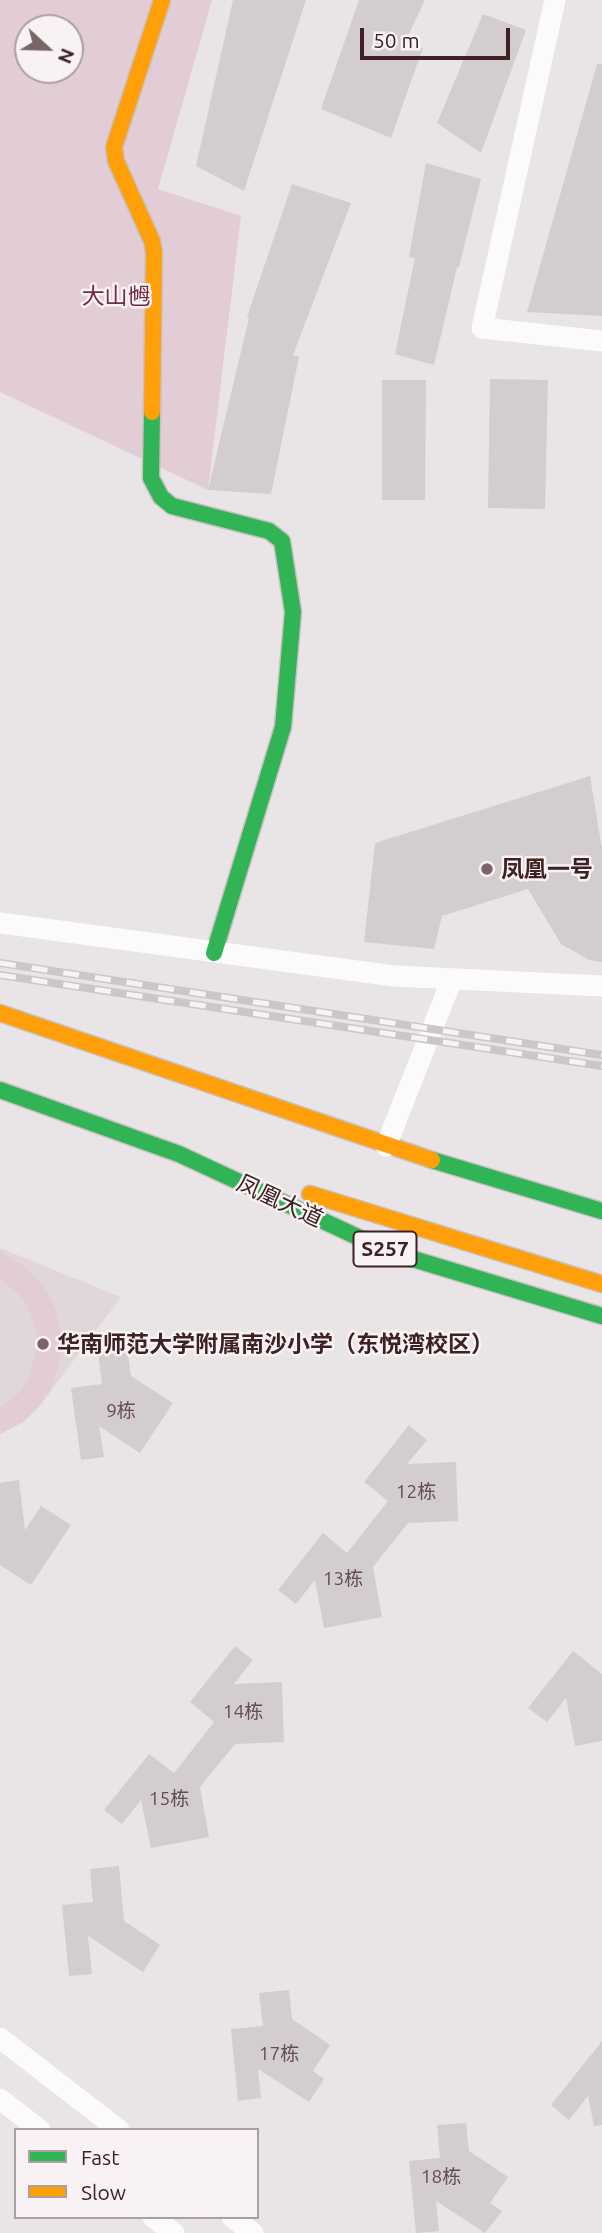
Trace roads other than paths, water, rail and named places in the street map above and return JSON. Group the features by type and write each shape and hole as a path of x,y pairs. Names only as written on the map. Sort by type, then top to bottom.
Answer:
{"main road":[{"path":"162,0 114,147 116,161 154,251 151,478 161,497 172,506 269,531 282,541 293,612 283,727 214,953"},
{"path":"0,1013 386,1146 602,1211"},
{"name":"凤凰大道","path":"0,1090 179,1154 390,1252 602,1317"},
{"name":"S257","path":"179,1154 602,1284"}],"street":[{"path":"555,0 482,328 602,341"},
{"path":"0,923 394,976 602,986"},
{"path":"386,1146 452,979"},
{"path":"0,2038 116,2128"},
{"path":"0,2099 37,2128"},
{"path":"156,2219 174,2233"},
{"path":"235,2219 253,2233"}],"railway":[{"path":"0,963 602,1055"},
{"path":"0,975 602,1066"}],"place":[{"name":"凤凰一号","path":"487,869"},
{"name":"华南师范大学附属南沙小学（东悦湾校区）","path":"43,1344"}],"park label":[{"name":"大山乸","path":"116,296"}]}
